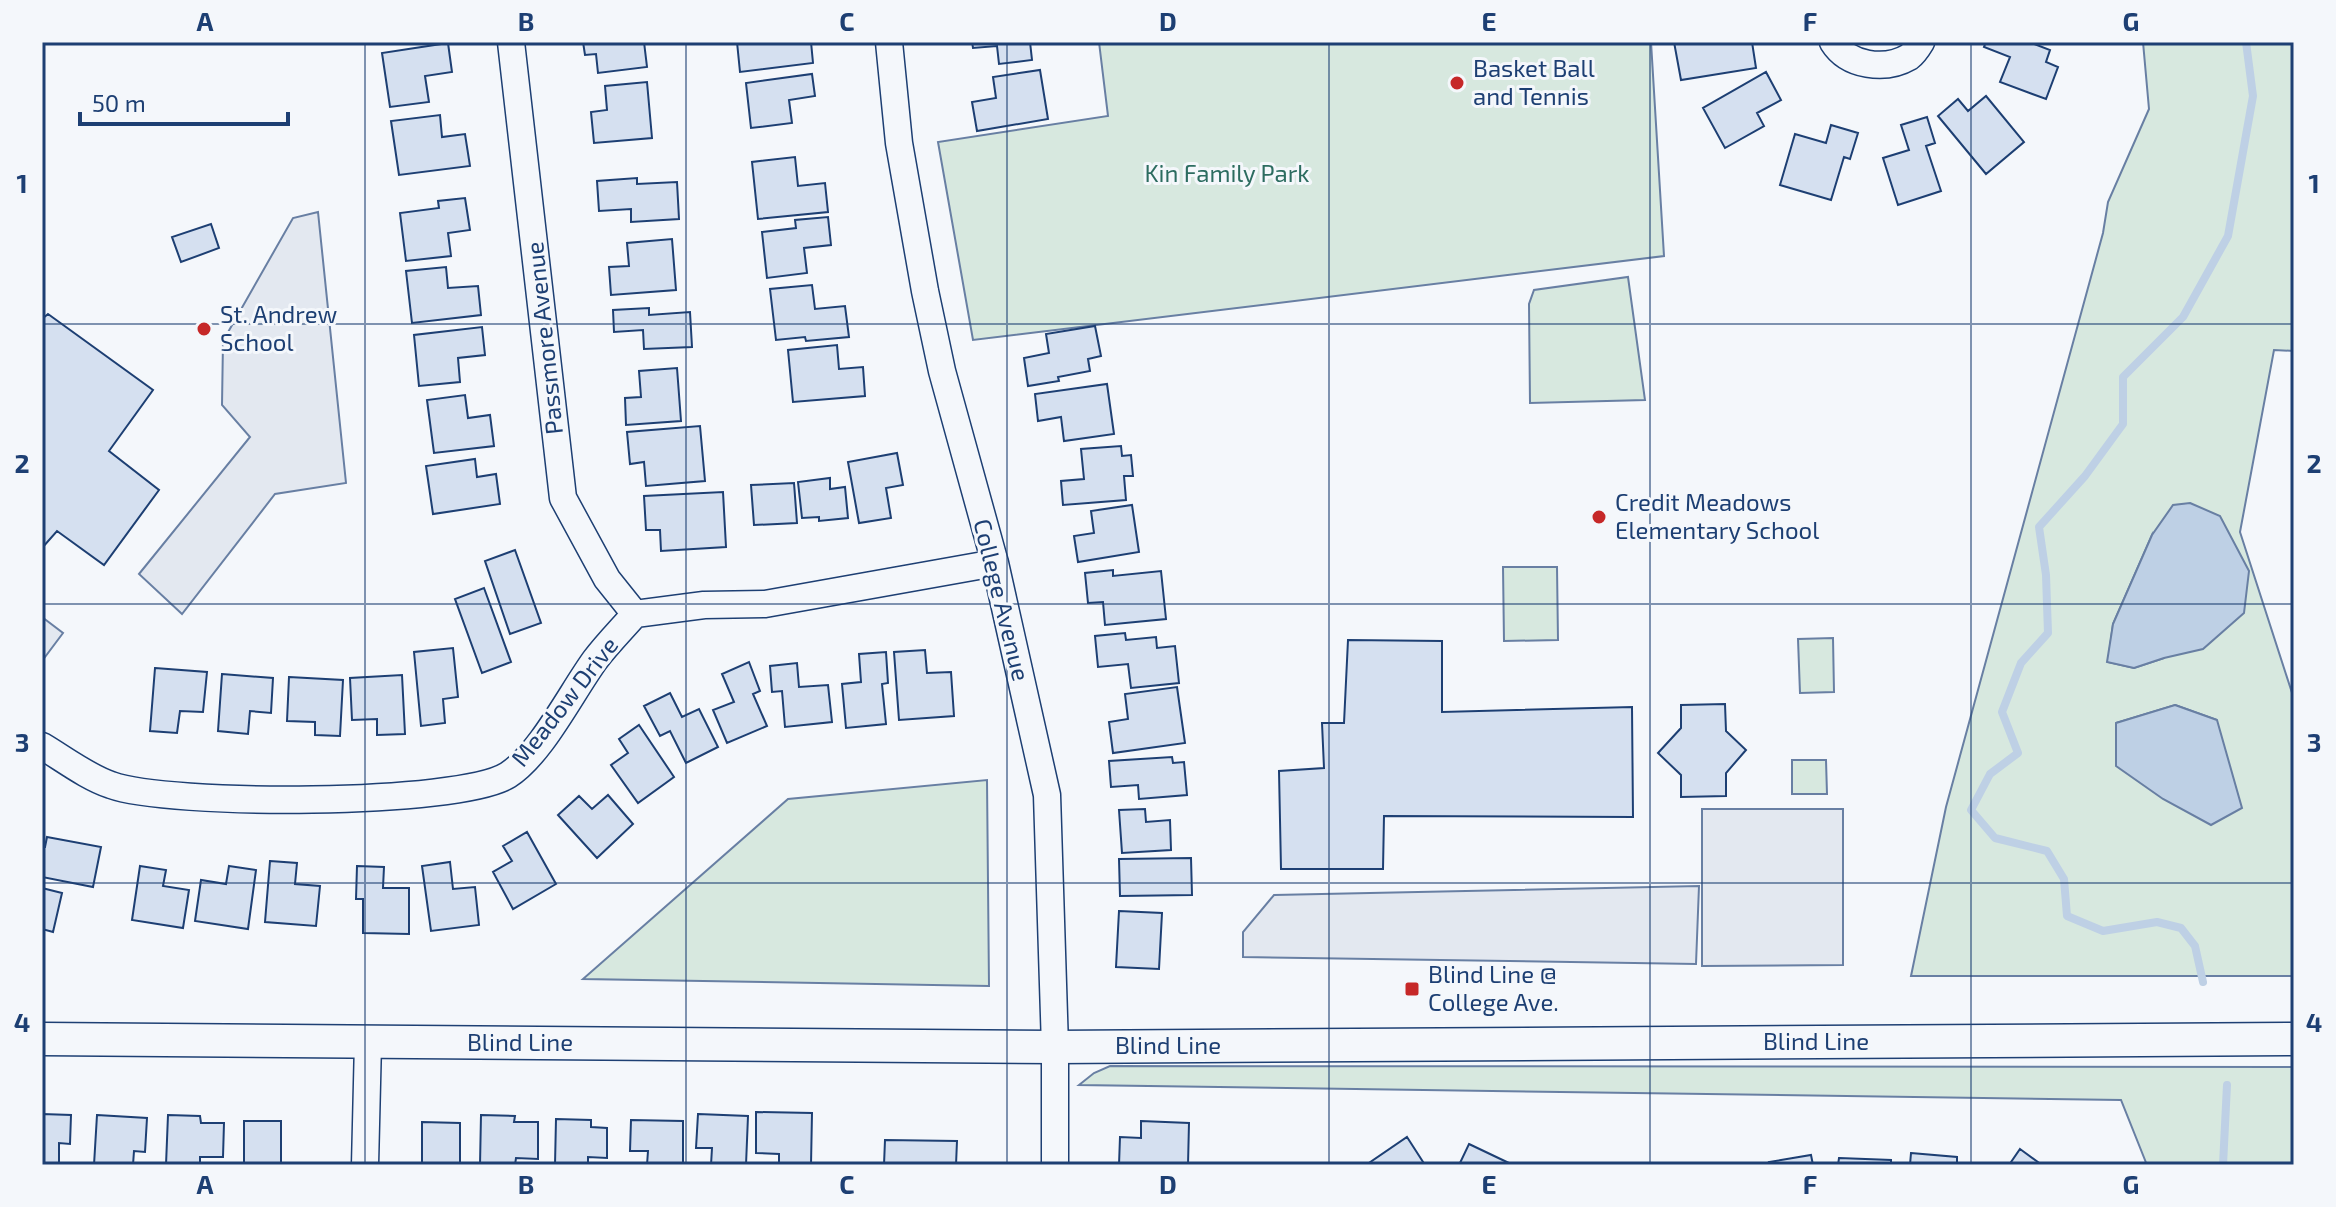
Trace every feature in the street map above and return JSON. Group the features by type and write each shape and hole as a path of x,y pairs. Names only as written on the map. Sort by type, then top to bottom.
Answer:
{"street":[{"name":"Passmore Avenue","path":"511,42 563,498 607,579 635,614"},
{"name":"College Avenue","path":"889,42 899,143 925,291 946,385 995,563 1047,795 1055,1047 1055,1165"},
{"path":"1833,42 1838,50 1857,63 1884,64 1910,56 1921,42"},
{"name":"Meadow Drive","path":"42,746 111,786 171,796 241,800 453,792 489,784 509,775 531,754 597,657 635,614 704,605 765,604 995,563"},
{"name":"Blind Line","path":"42,1039 1055,1047 2294,1039"},
{"path":"365,1165 368,1042"}],"green space":[{"name":"Kin Family Park","path":"1099,42 1651,42 1664,256 973,340 938,142 1108,116"},
{"path":"2143,42 2294,42 2294,351 2274,350 2240,532 2294,699 2294,976 1911,976 1946,807 2103,233 2108,202 2149,109","holes":["2152,535 2164,658 2134,668 2108,662 2113,624","2175,705 2217,720 2116,723"]},
{"path":"1628,277 1645,400 1530,403 1529,304 1534,290"},
{"path":"1503,567 1557,567 1558,640 1504,641"},
{"path":"1833,638 1834,692 1800,693 1798,639"},
{"path":"1792,760 1826,760 1827,794 1792,794"},
{"path":"987,780 989,986 583,979 788,799"},
{"path":"1110,1066 2294,1067 2294,1165 2147,1165 2121,1100 1079,1085"}],"shaded area":[{"path":"318,212 346,483 275,494 182,614 139,574 250,437 222,405 223,341 293,218"},
{"path":"42,617 63,633 42,661"},
{"path":"1702,809 1843,809 1843,965 1702,966"},
{"path":"1699,886 1696,964 1243,957 1243,932 1274,895"}],"water":[{"path":"2190,503 2220,516 2249,571 2244,613 2203,649 2134,668 2107,662 2113,624 2152,535 2173,505"},
{"path":"2175,705 2217,720 2242,808 2211,825 2163,799 2116,766 2116,723"}],"building":[{"path":"583,42 644,42 647,67 598,73 596,54 585,55"},
{"path":"737,42 811,42 813,63 740,72"},
{"path":"972,42 1030,42 1032,60 999,64 997,46 973,48"},
{"path":"1674,42 1752,42 1756,68 1681,80"},
{"path":"1986,42 2029,42 2050,50 2046,62 2058,67 2046,99 2000,82 2010,57 1984,47"},
{"path":"448,43 452,72 425,76 429,102 390,107 382,53"},
{"path":"1040,70 1048,119 977,131 972,102 996,98 993,77"},
{"path":"1766,72 1781,100 1757,113 1764,126 1725,148 1703,108"},
{"path":"812,74 815,96 789,100 792,123 751,128 746,83"},
{"path":"647,82 652,138 594,143 591,112 607,110 605,86"},
{"path":"1986,96 2024,142 1986,174 1938,116 1958,99 1968,111"},
{"path":"440,115 442,137 465,134 470,166 399,175 391,121"},
{"path":"1927,117 1935,143 1926,146 1941,191 1898,205 1883,158 1909,150 1901,125"},
{"path":"1831,125 1858,133 1850,159 1844,157 1831,200 1780,185 1795,134 1826,143"},
{"path":"795,157 798,186 825,183 828,212 758,219 752,162"},
{"path":"637,178 637,184 677,182 679,219 631,222 631,209 599,211 597,181"},
{"path":"465,198 470,230 448,233 451,256 406,261 400,213 439,208 438,201"},
{"path":"828,217 831,245 804,248 807,273 767,278 762,232 796,228 795,220"},
{"path":"211,224 219,248 181,262 172,237"},
{"path":"672,239 676,290 611,295 609,267 629,266 627,243"},
{"path":"446,267 448,288 478,286 481,315 412,323 406,271"},
{"path":"812,285 815,309 845,306 849,337 776,340 770,289"},
{"path":"649,308 649,315 690,312 692,347 644,349 643,330 614,332 613,310"},
{"path":"48,314 153,390 109,451 159,490 104,565 57,531 42,548 42,319"},
{"path":"1095,326 1101,356 1088,359 1090,371 1058,377 1059,381 1028,386 1024,358 1049,353 1046,334"},
{"path":"482,327 485,355 458,358 460,382 419,386 414,335"},
{"path":"837,345 839,369 863,367 865,396 793,402 788,350"},
{"path":"677,368 681,421 626,425 625,398 641,397 639,371"},
{"path":"1107,384 1114,434 1064,441 1061,417 1038,421 1035,394"},
{"path":"465,395 468,418 490,415 494,446 434,453 427,400"},
{"path":"700,426 705,481 646,486 644,462 630,464 627,432"},
{"path":"1121,446 1122,456 1131,455 1133,476 1124,476 1126,500 1063,505 1061,481 1084,479 1081,449"},
{"path":"897,453 903,485 886,488 891,518 859,523 848,462"},
{"path":"475,459 477,477 496,474 500,504 433,514 426,466"},
{"path":"830,478 830,489 845,487 848,518 819,521 819,517 802,518 798,482"},
{"path":"794,483 797,523 754,525 751,485"},
{"path":"723,492 726,547 661,551 660,530 646,530 644,496"},
{"path":"1132,505 1139,552 1078,562 1074,536 1094,533 1091,511"},
{"path":"515,550 541,623 510,634 485,561"},
{"path":"1113,570 1113,576 1161,571 1166,619 1105,625 1103,602 1088,603 1085,573"},
{"path":"484,588 511,662 482,673 455,599"},
{"path":"1125,633 1126,640 1156,637 1157,648 1175,646 1179,683 1131,688 1128,664 1098,667 1095,636"},
{"path":"1348,640 1442,641 1442,712 1632,707 1633,817 1384,816 1383,869 1281,869 1279,771 1324,768 1322,723 1344,723"},
{"path":"453,648 458,697 443,699 445,723 421,726 414,652"},
{"path":"925,650 927,673 951,672 954,716 899,720 894,652"},
{"path":"886,652 888,683 882,684 886,724 846,728 842,684 861,682 859,654"},
{"path":"749,662 760,691 753,694 767,726 727,743 713,710 734,702 722,674"},
{"path":"797,663 799,687 828,685 832,722 785,727 782,691 772,692 770,666"},
{"path":"155,668 207,672 203,712 180,711 177,733 150,731"},
{"path":"222,674 273,678 271,713 250,711 248,734 218,731"},
{"path":"402,675 405,734 377,735 377,719 352,720 350,678"},
{"path":"289,677 343,680 340,736 315,735 315,722 287,721"},
{"path":"1177,687 1185,743 1113,753 1109,722 1128,719 1125,694"},
{"path":"670,693 682,717 699,709 718,747 686,763 670,731 660,736 644,706"},
{"path":"1725,704 1726,731 1746,750 1726,773 1726,796 1681,797 1681,775 1658,753 1681,728 1681,705"},
{"path":"639,725 674,777 638,803 611,765 628,753 619,739"},
{"path":"1172,757 1173,763 1184,762 1187,795 1139,799 1138,785 1111,787 1109,761"},
{"path":"608,795 633,824 597,858 558,815 579,796 592,809"},
{"path":"1145,809 1146,822 1170,820 1171,850 1122,853 1119,810"},
{"path":"527,832 556,884 513,909 493,872 512,861 503,846"},
{"path":"47,837 101,847 93,887 42,877 42,847 45,847"},
{"path":"1191,858 1192,895 1120,896 1119,859"},
{"path":"270,861 297,863 295,884 320,886 316,926 265,922"},
{"path":"450,862 453,889 475,887 479,925 431,931 422,866"},
{"path":"140,866 166,870 163,886 189,890 183,928 132,920"},
{"path":"229,866 256,870 248,929 195,921 201,880 226,884"},
{"path":"357,866 384,867 383,888 409,888 409,934 363,933 363,899 356,899"},
{"path":"42,888 62,893 53,932 42,929"},
{"path":"1119,911 1162,913 1159,969 1116,967"},
{"path":"756,1112 812,1113 811,1165 779,1165 779,1154 756,1153"},
{"path":"42,1114 71,1115 70,1144 59,1143 59,1165 42,1165"},
{"path":"698,1114 748,1116 746,1165 711,1165 712,1148 696,1148"},
{"path":"97,1115 147,1118 145,1152 134,1151 133,1165 94,1165"},
{"path":"168,1115 200,1116 201,1123 224,1123 223,1157 200,1157 200,1165 166,1165"},
{"path":"481,1115 515,1116 514,1122 538,1122 538,1159 516,1158 515,1165 480,1165"},
{"path":"556,1119 591,1120 591,1127 607,1128 607,1158 588,1157 588,1165 555,1165"},
{"path":"631,1120 683,1121 683,1165 647,1165 648,1151 630,1151"},
{"path":"244,1121 281,1121 281,1165 244,1165"},
{"path":"1141,1121 1189,1123 1188,1165 1119,1165 1120,1137 1141,1138"},
{"path":"422,1122 460,1123 460,1165 422,1165"},
{"path":"1407,1137 1425,1165 1366,1165"},
{"path":"885,1140 957,1141 956,1165 884,1165"},
{"path":"1469,1144 1511,1164 1511,1165 1459,1165"},
{"path":"2020,1149 2042,1165 2009,1165"},
{"path":"1911,1153 1957,1157 1957,1165 1910,1165"},
{"path":"1811,1155 1813,1165 1770,1165 1769,1162"},
{"path":"1839,1158 1891,1160 1891,1165 1838,1165"}],"waterway":[{"path":"2203,982 2195,946 2181,928 2157,922 2103,931 2067,916 2064,879 2047,851 1995,838 1971,810 1990,774 2018,753 2002,712 2021,663 2048,633 2046,575 2039,527 2085,476 2123,424 2123,377 2183,317 2228,236 2253,96 2246,42"},
{"path":"2223,1165 2227,1085"}],"place":[{"name":"Basket Ball and Tennis","path":"1457,83"},
{"name":"St. Andrew School","path":"204,329"},
{"name":"Credit Meadows Elementary School","path":"1599,517"},
{"name":"Blind Line @ College Ave.","path":"1412,989"}]}
